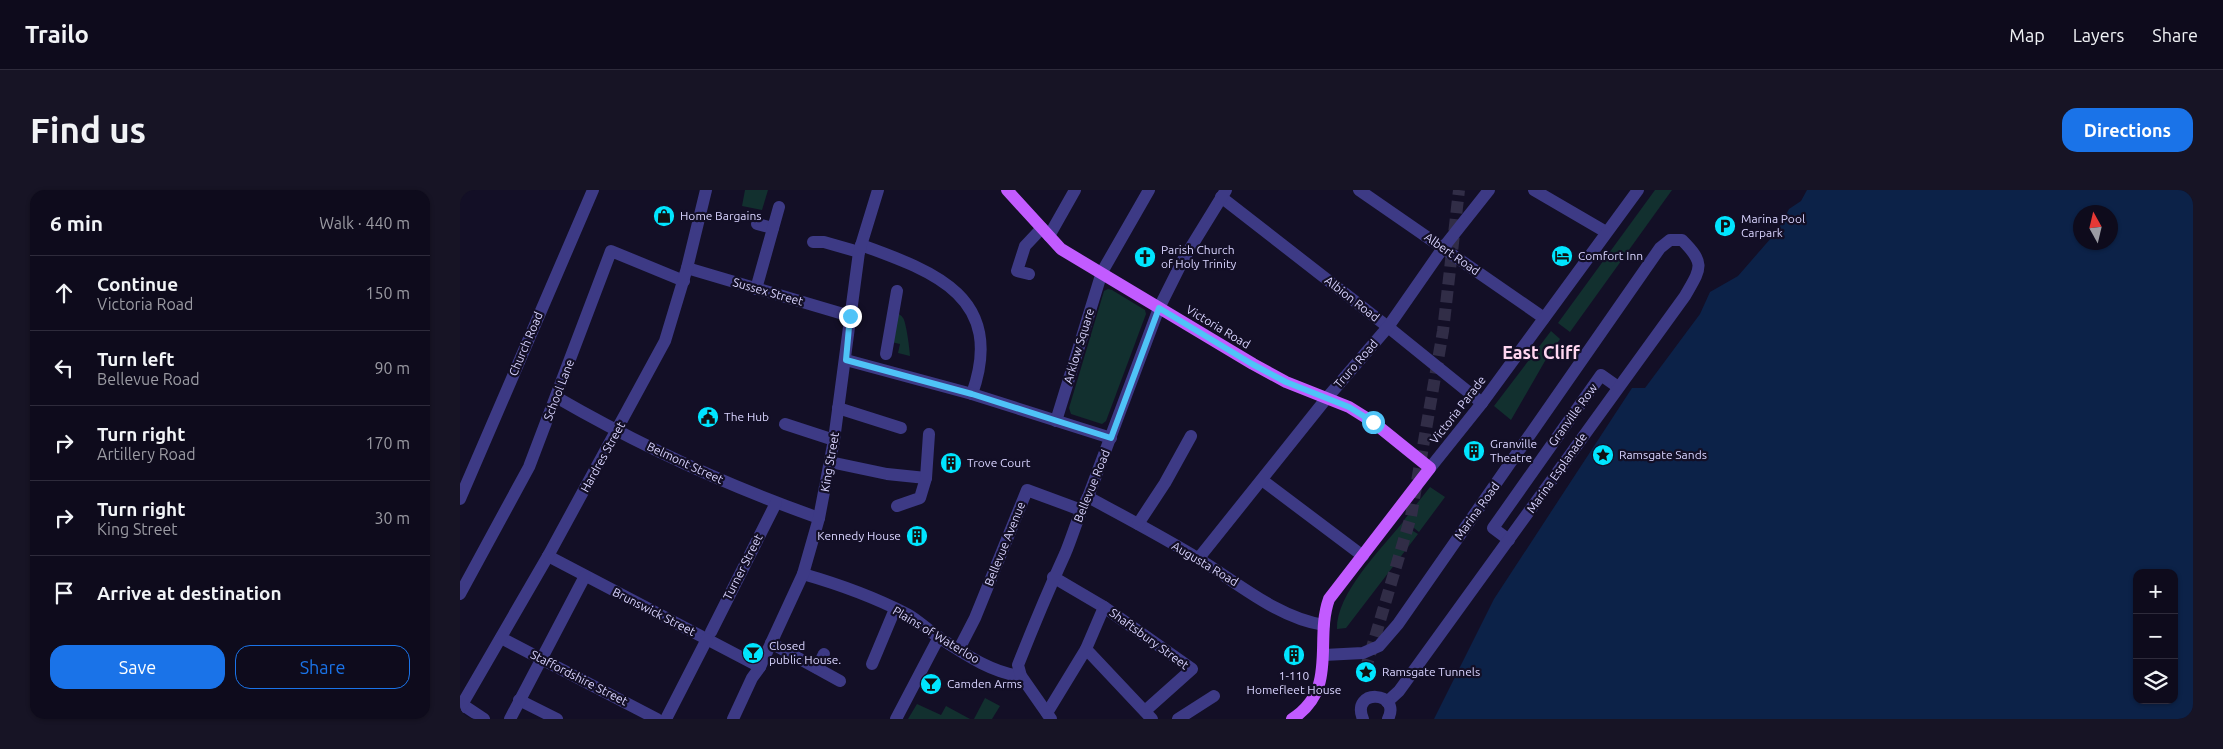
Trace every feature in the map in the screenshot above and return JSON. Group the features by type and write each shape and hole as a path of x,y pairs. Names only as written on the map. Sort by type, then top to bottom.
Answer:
{"main road":[{"name":"Victoria Road","path":"1007,190 1061,249 1252,364 1326,399 1349,407 1373,422 1430,468"},
{"name":"Victoria Parade","path":"1292,719 1310,704 1317,691 1322,675 1324,655 1324,615 1330,599 1430,468"}],"street":[{"name":"Church Road","path":"460,499 594,190"},
{"name":"Hardres Street","path":"461,705 548,556 618,431 665,341 684,281 706,190"},
{"name":"King Street","path":"732,719 760,666 803,574 819,518 834,440 860,249 878,190"},
{"path":"1029,274 1017,271 1024,246 1046,232 1075,190"},
{"name":"Arklow Square","path":"1056,420 1102,272 1149,190"},
{"name":"Albert Road","path":"1360,190 1544,318"},
{"name":"Truro Road","path":"1198,559 1326,399 1388,327 1443,248 1489,190"},
{"path":"1534,190 1606,232"},
{"name":"Victoria Parade","path":"1430,468 1482,402 1638,190"},
{"name":"Bellevue Road","path":"1021,676 1018,665 1053,577 1065,554 1081,510 1088,497 1159,308 1183,260 1224,194"},
{"name":"Albion Road","path":"1224,194 1482,402"},
{"path":"756,289 779,207"},
{"path":"757,224 773,228"},
{"name":"Marina Road","path":"1324,655 1363,653 1379,646 1398,624 1660,248 1670,240 1682,240"},
{"name":"Marina Esplanade","path":"1387,702 1399,691 1685,296 1698,273 1698,258 1682,240"},
{"path":"813,242 824,242 860,249 922,270 950,286 960,296 978,326 982,344 978,372 972,394"},
{"name":"School Lane","path":"460,594 529,467 611,251 684,281"},
{"name":"Sussex Street","path":"687,268 850,316"},
{"path":"886,354 897,291"},
{"path":"846,360 972,394 1111,438"},
{"name":"Granville Row","path":"1509,540 1493,528 1601,375 1618,387"},
{"name":"Belmont Street","path":"556,397 618,431 722,480 776,503 819,518"},
{"path":"838,408 902,428"},
{"path":"791,422 834,440"},
{"path":"897,506 920,498 926,478 929,434"},
{"path":"1138,524 1165,483 1191,436"},
{"path":"830,462 887,474 926,478"},
{"path":"1262,480 1363,556"},
{"name":"Bellevue Avenue","path":"959,648 975,618 1027,490 1081,510"},
{"name":"Augusta Road","path":"1088,497 1198,559 1278,609 1312,623 1324,625"},
{"name":"Turner Street","path":"666,719 776,503"},
{"name":"Brunswick Street","path":"548,556 709,636 760,666"},
{"name":"Plains of Waterloo","path":"803,574 850,590 908,615 939,637 1006,675 1021,676"},
{"path":"510,719 585,576"},
{"name":"Shaftsbury Street","path":"1053,577 1104,607 1192,669 1148,715"},
{"path":"1021,676 1049,716 1086,649 1104,607"},
{"path":"872,664 895,609"},
{"path":"896,719 939,637"},
{"name":"Staffordshire Street","path":"501,638 657,719"},
{"path":"771,643 840,681"},
{"path":"1086,649 1148,715"},
{"path":"817,668 824,654"},
{"path":"1178,719 1214,696"},
{"path":"1363,719 1361,709 1365,700 1374,696 1384,698 1387,702 1390,710 1388,719"},
{"path":"519,700 557,719"},
{"path":"461,705 484,719"}],"green space":[{"path":"745,190 768,190 762,210 742,206"},
{"path":"1655,190 1672,190 1570,332 1558,323"},
{"path":"1108,289 1145,310 1146,314 1106,421 1102,424 1071,414 1069,408 1104,291"},
{"path":"896,312 904,320 910,356 898,353 900,344 891,342"},
{"path":"1551,331 1560,339 1511,420 1494,406"},
{"path":"1430,487 1445,497 1419,532 1412,523 1408,524 1404,520"},
{"path":"1403,522 1407,525 1408,530 1418,534 1346,628 1337,629 1344,601 1361,572"},
{"path":"985,698 1000,706 992,719 974,719"},
{"path":"917,704 941,715 946,706 970,719 908,719"}],"water":[{"path":"1807,190 2193,190 2193,719 1434,719 1494,599 1632,388 1645,388 1700,314 1710,292 1738,276 1778,230 1789,209 1801,201"}],"tunnel":[{"path":"1365,671 1411,516 1443,331 1459,190"}],"place":[{"name":"Home Bargains","path":"664,216"},
{"name":"Marina Pool Carpark","path":"1725,226"},
{"name":"Comfort Inn","path":"1562,256"},
{"name":"Parish Church of Holy Trinity","path":"1145,257"},
{"name":"The Hub","path":"708,417"},
{"name":"Granville Theatre","path":"1474,451"},
{"name":"Ramsgate Sands","path":"1603,455"},
{"name":"Trove Court","path":"951,463"},
{"name":"Kennedy House","path":"917,536"},
{"name":"Closed public House.","path":"753,653"},
{"name":"1-110 Homefleet House","path":"1294,655"},
{"name":"Ramsgate Tunnels","path":"1366,672"},
{"name":"Camden Arms","path":"931,684"}],"district":[{"name":"East Cliff","path":"1541,353"}],"route":[{"path":"850,316 846,360 972,394 1111,438 1159,308 1252,364 1286,382 1349,407 1373,422"}]}
